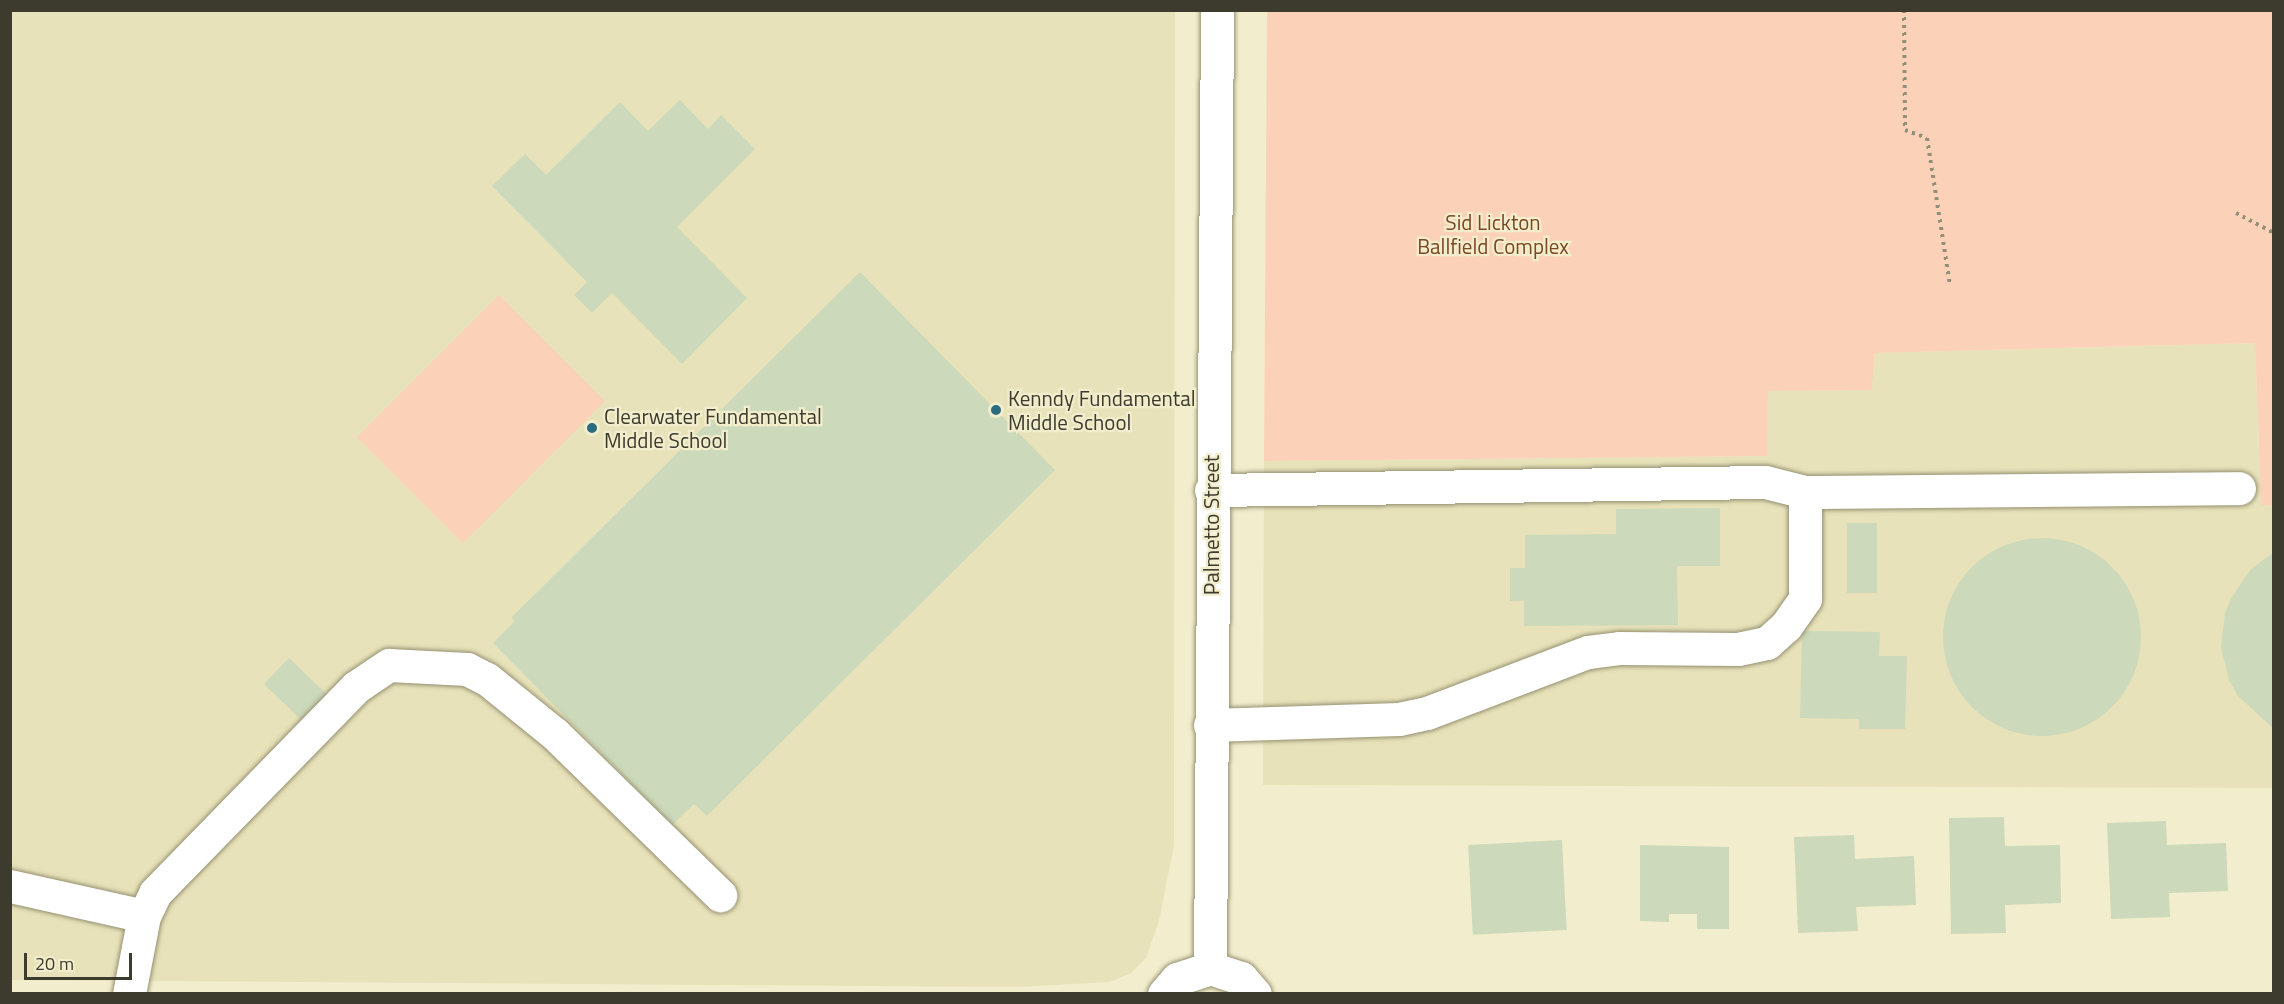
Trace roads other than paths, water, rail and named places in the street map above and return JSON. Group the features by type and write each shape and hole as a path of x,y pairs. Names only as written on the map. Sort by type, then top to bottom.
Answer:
{"street":[{"name":"Palmetto Street","path":"1210,968 1211,490 1216,10"},
{"path":"1211,490 1765,482 1805,492 2240,488"},
{"path":"1210,725 1399,719 1427,713 1588,652 1619,648 1738,649 1767,643 1786,626 1805,599 1805,492"},
{"path":"129,993 144,916 155,893 356,687 375,671 405,664 467,669 487,679 555,734 720,895"},
{"path":"10,886 144,916"},
{"path":"1164,993 1177,979 1210,968 1241,978 1255,993"}],"place":[{"name":"Kenndy Fundamental Middle School","path":"996,410"},
{"name":"Clearwater Fundamental Middle School","path":"592,428"}],"park label":[{"name":"Sid Lickton Ballfield Complex","path":"1493,234"}]}
